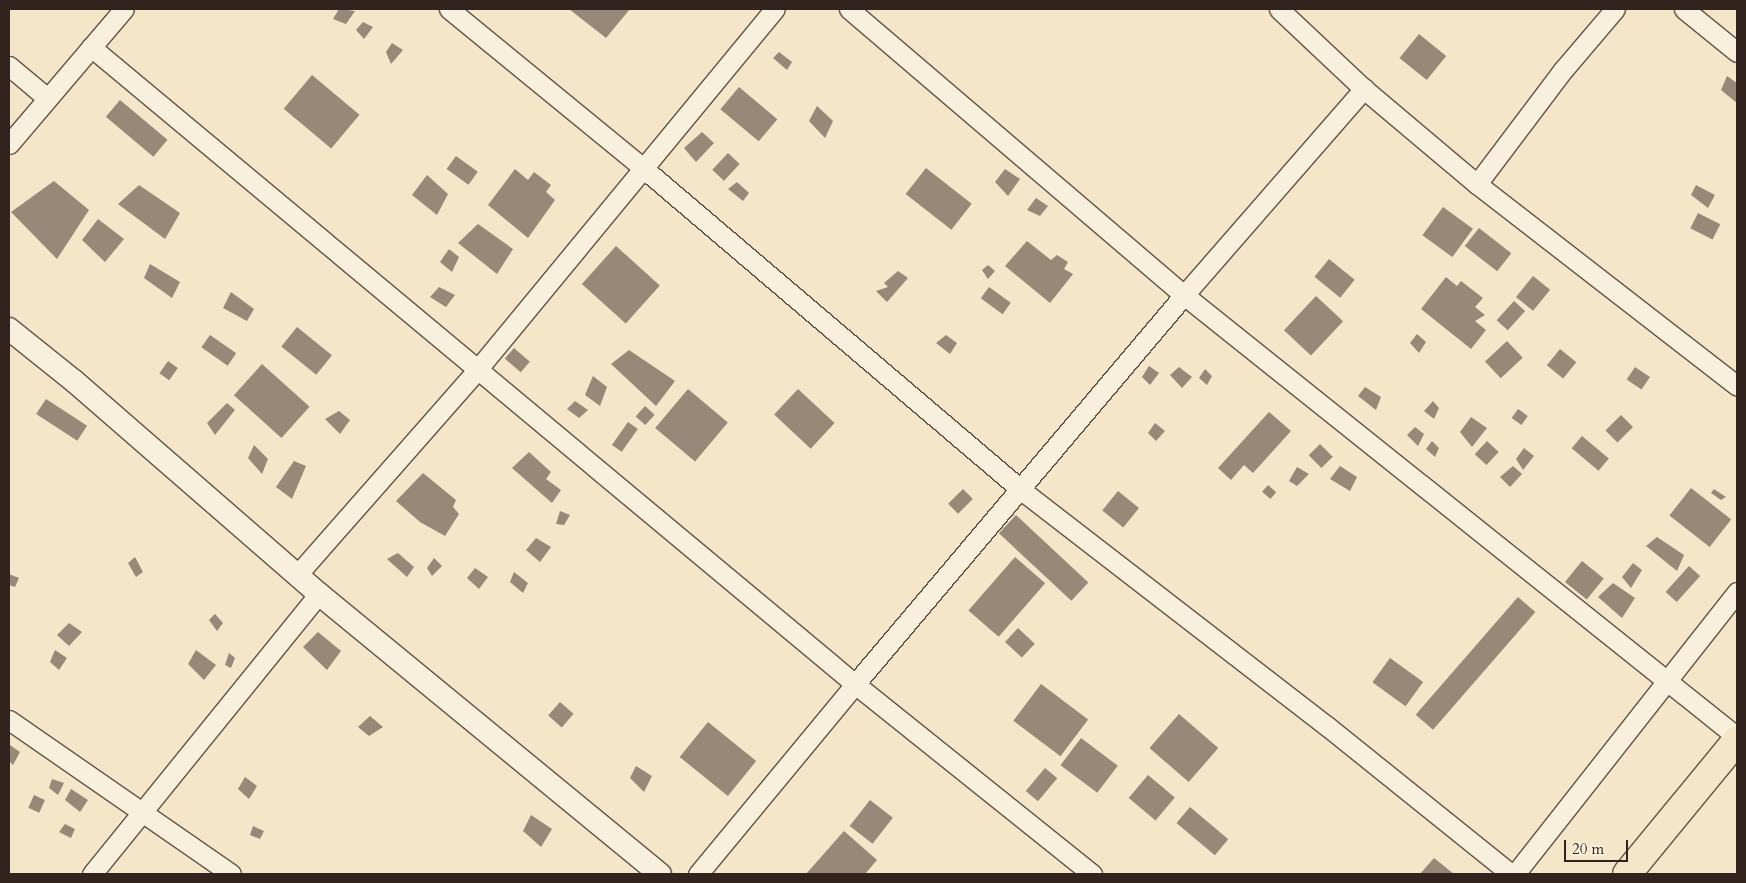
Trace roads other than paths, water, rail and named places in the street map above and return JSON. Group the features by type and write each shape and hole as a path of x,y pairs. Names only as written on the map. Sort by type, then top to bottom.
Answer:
{"main road":[{"path":"1634,872 1737,739"}],"street":[{"path":"9,144 46,97 124,9"},
{"path":"448,9 643,168 1020,489 1327,726 1511,874"},
{"path":"297,575 477,370 775,9"},
{"path":"849,9 1184,295 1737,739"},
{"path":"1279,9 1364,89 1477,184 1737,386"},
{"path":"1477,184 1563,70 1615,9"},
{"path":"1684,9 1737,52"},
{"path":"91,47 855,684 1092,874"},
{"path":"9,66 46,97"},
{"path":"698,874 855,684 1184,295 1364,89"},
{"path":"9,329 74,381 319,594 660,874"},
{"path":"1515,874 1737,592"},
{"path":"92,874 319,594"},
{"path":"9,720 231,874"}]}
